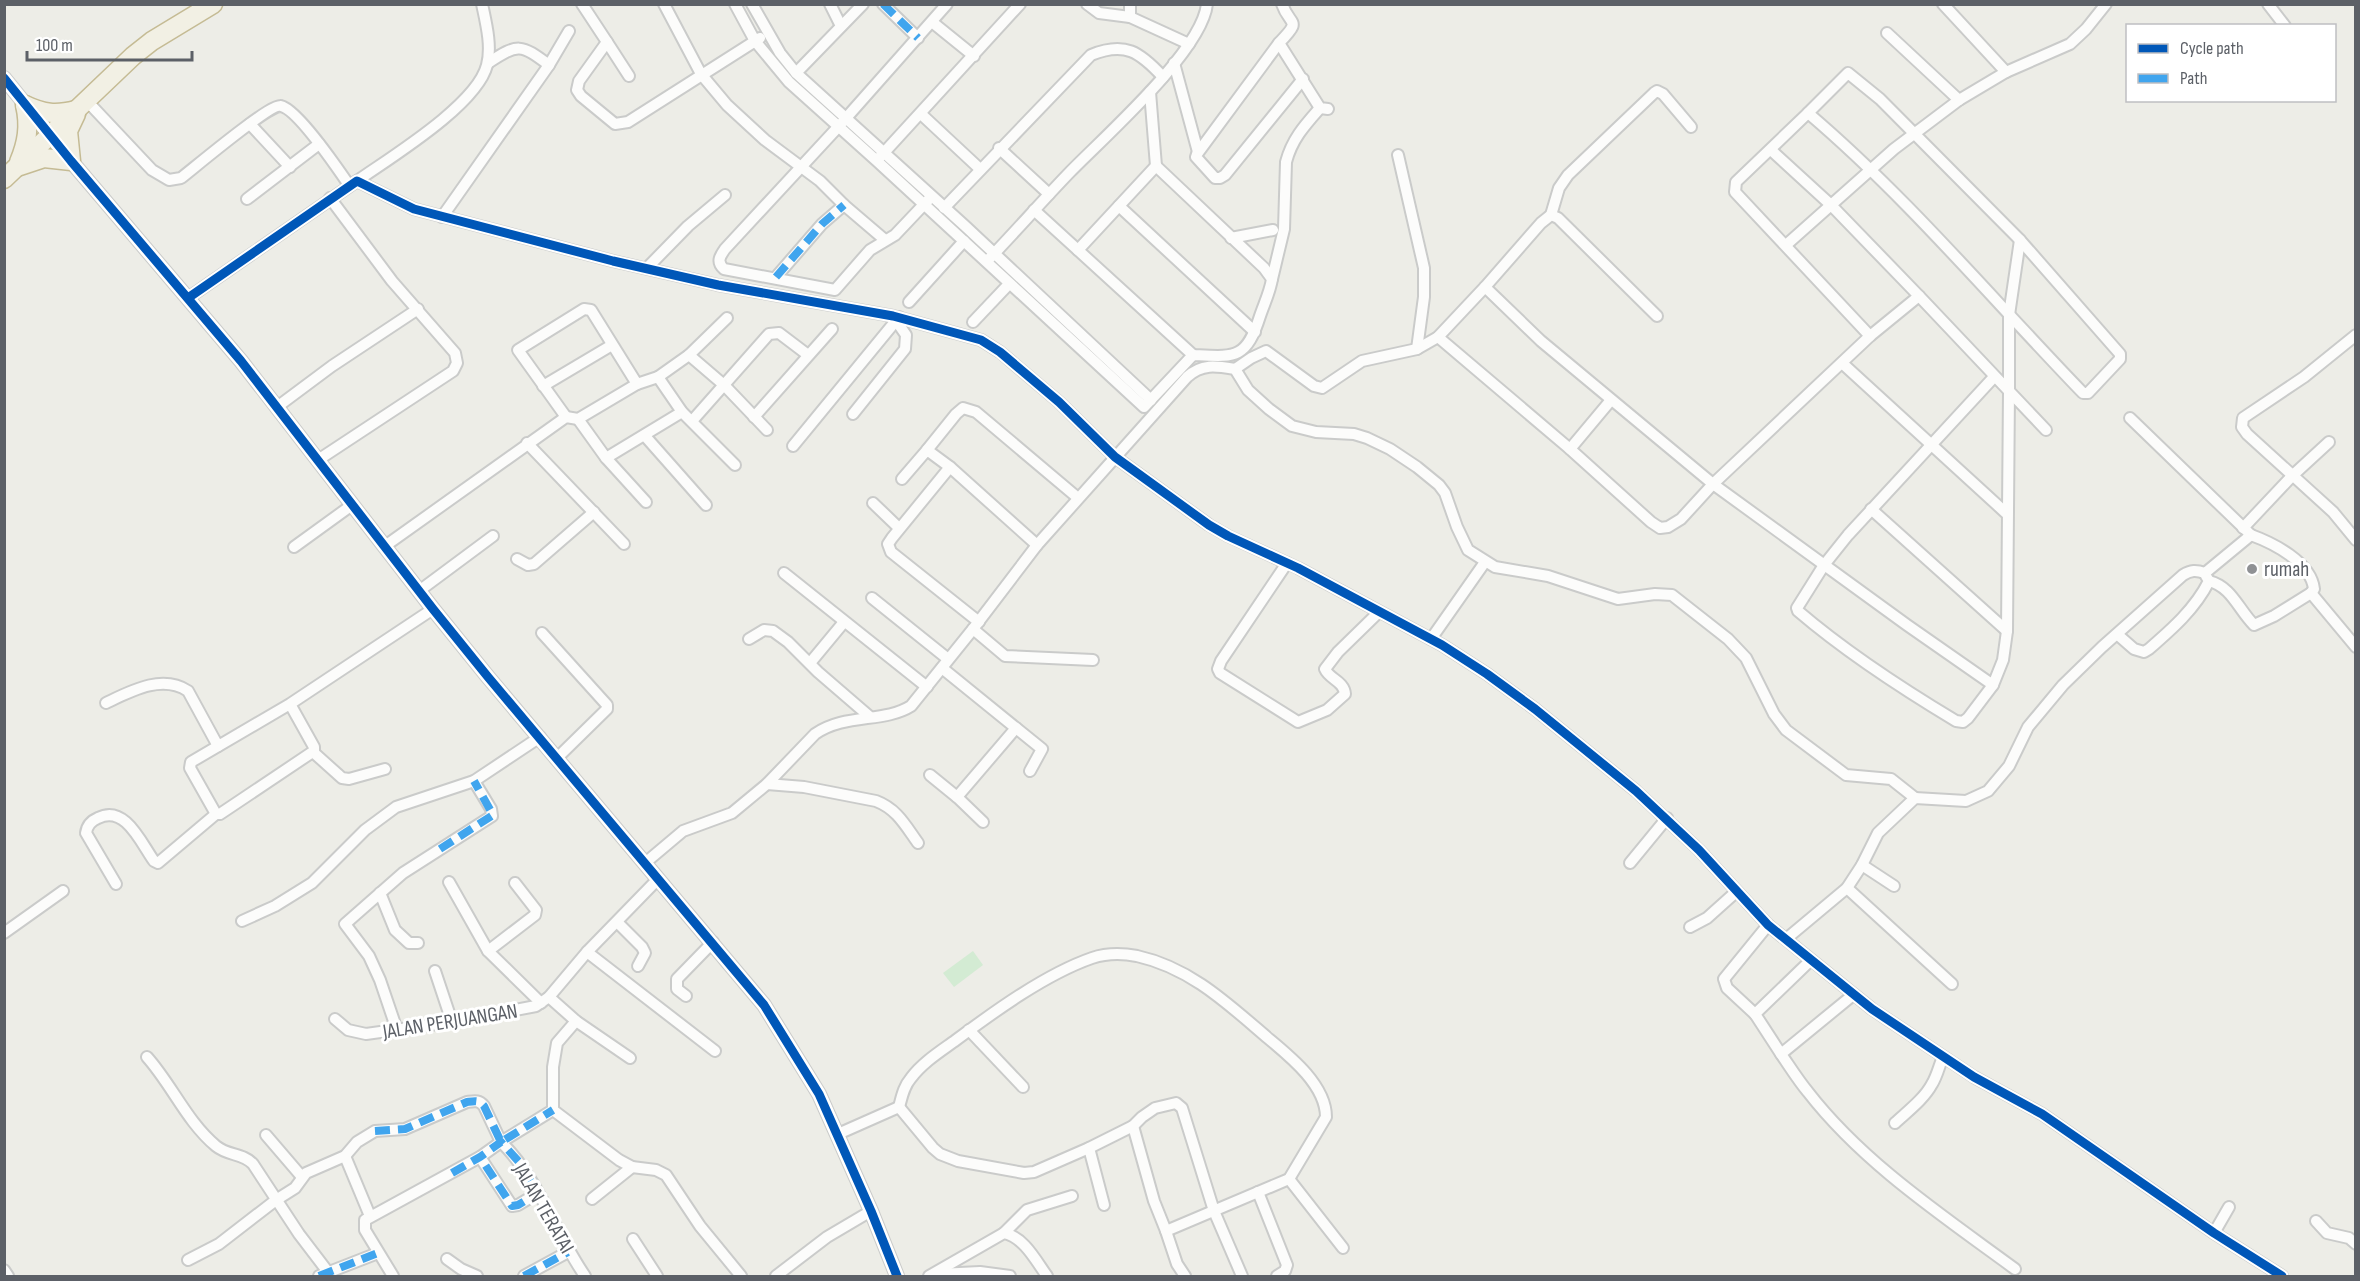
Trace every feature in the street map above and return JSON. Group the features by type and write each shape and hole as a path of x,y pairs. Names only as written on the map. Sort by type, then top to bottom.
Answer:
{"highway":[{"path":"11,173 120,67 152,41 213,4"},
{"path":"25,105 51,114 82,105"},
{"path":"11,173 28,136 28,117 25,105"},
{"path":"11,173 44,158 71,161 68,131 82,105"}],"street":[{"path":"188,298 353,183 463,102 481,81 488,63 489,46 482,4"},
{"path":"582,4 629,75"},
{"path":"664,4 701,74 727,105 765,140 802,165 885,240"},
{"path":"735,4 755,41 789,82 842,122"},
{"path":"752,4 780,54 842,122 928,200 964,242 990,258 1009,284 1147,404"},
{"path":"830,4 841,26"},
{"path":"796,74 863,4"},
{"path":"883,4 918,38"},
{"path":"928,200 895,235 870,250 835,290 724,268 720,264 719,257 947,4"},
{"path":"881,157 1020,4"},
{"path":"1087,4 1130,17 1189,44"},
{"path":"1130,4 1130,17"},
{"path":"990,258 1048,194 1150,92 1198,32 1207,4"},
{"path":"1198,152 1293,26 1293,20 1282,4"},
{"path":"1943,4 2006,72"},
{"path":"1786,245 1870,170 1959,100 2006,72 2070,44 2086,29 2106,4"},
{"path":"2268,4 2283,24"},
{"path":"932,22 974,56"},
{"path":"442,217 549,65 569,31"},
{"path":"607,42 579,81 577,90 581,96 615,124 628,122 768,33"},
{"path":"1887,33 1959,100"},
{"path":"1034,210 1192,355 1215,356 1238,353 1245,349 1255,332 1272,279 1284,229 1288,151 1301,129 1324,109 1279,43"},
{"path":"488,63 502,54 520,48 528,50 549,65"},
{"path":"944,208 999,148 1091,55 1109,49 1137,52 1162,76"},
{"path":"1174,63 1198,158 1215,178 1220,178 1303,79"},
{"path":"1808,113 1840,141 1944,244 2084,393 2088,393 2121,357 2020,240 1880,99 1848,73 1736,182 1735,192 1870,336"},
{"path":"4,78 277,407 433,609 556,759 764,1005 819,1094 897,1276"},
{"path":"1150,92 1156,166 1264,268 1272,279"},
{"path":"645,863 682,831 732,813 767,784 823,728 869,716 905,710 927,687 976,626 1037,545 1193,371 1207,366 1235,369 1266,351 1314,386 1322,388 1362,361 1417,349 1438,337 1485,287 1551,215 1559,188 1568,175 1654,93 1663,94 1691,127"},
{"path":"82,105 152,170 169,180 181,178 272,107 282,106 290,111 353,183 414,209 718,285 788,296 963,334 992,346 1059,402 1115,457 1209,525 1287,562 1431,639 1487,674 1535,709 1666,818 1699,850 1768,925 1853,995 1943,1057 2042,1114 2214,1233 2282,1276"},
{"path":"921,114 980,169"},
{"path":"250,124 290,166"},
{"path":"248,199 319,144"},
{"path":"999,148 1048,194"},
{"path":"1771,150 1831,205 2046,430"},
{"path":"1398,154 1424,268 1424,297 1417,349"},
{"path":"1078,250 1156,166"},
{"path":"647,268 688,226 725,195"},
{"path":"318,460 456,368 455,353 368,251 330,198"},
{"path":"928,200 944,208 990,258 1147,404"},
{"path":"776,277 822,224 844,205"},
{"path":"1119,206 1255,332"},
{"path":"1551,215 1558,218 1657,316"},
{"path":"1231,238 1273,230"},
{"path":"1994,377 1871,509 1824,565 1797,608 1839,645 1903,689 1956,721 1963,722 1993,685 2003,660 2007,631 2009,315 2020,240"},
{"path":"909,302 964,242"},
{"path":"973,322 1009,284"},
{"path":"1485,287 1541,341 1713,484 1993,685"},
{"path":"1438,337 1660,528 1674,524 1713,484 1870,336 1919,296"},
{"path":"566,417 518,350 536,337 588,308 638,384"},
{"path":"277,407 332,366 418,309"},
{"path":"385,546 526,443 566,417 578,419 638,384 658,377 689,355 727,318"},
{"path":"853,414 905,349 906,335 898,320"},
{"path":"793,446 898,320"},
{"path":"754,417 832,329"},
{"path":"692,421 769,334 779,333 808,355"},
{"path":"2355,335 2304,377 2243,418 2242,427 2333,512 2355,540"},
{"path":"543,386 612,345"},
{"path":"689,355 724,386 767,430"},
{"path":"1147,404 1192,355"},
{"path":"1842,363 1930,446 1967,476 2006,513"},
{"path":"1235,369 1248,390 1292,426 1316,432 1367,438 1390,449 1417,467 1445,494 1462,541 1468,550 1485,562 1495,567 1548,576 1618,599 1655,594 1672,595 1728,639 1746,658 1779,722 1786,730 1846,775 1891,779 1915,798 1966,801 1988,791 2009,766 2023,735 2036,717 2078,670 2189,571 2198,570 2227,589 2254,625 2274,616 2314,589 2313,583 2293,556 2247,532 2130,418"},
{"path":"658,377 682,412 735,465"},
{"path":"1570,449 1611,400"},
{"path":"902,479 963,408 976,412 1078,498"},
{"path":"606,458 682,412"},
{"path":"578,419 606,458 646,502"},
{"path":"645,436 706,505"},
{"path":"2118,634 2134,649 2144,652 2181,620 2207,577 2292,476 2329,442"},
{"path":"526,443 624,544"},
{"path":"927,450 950,467 1037,545"},
{"path":"950,467 888,543 891,552 976,626 1005,656 1093,660"},
{"path":"873,503 899,528"},
{"path":"294,547 352,505"},
{"path":"1871,509 2007,631"},
{"path":"517,560 528,565 534,564 594,512"},
{"path":"419,591 493,536"},
{"path":"1287,562 1218,669 1220,673 1298,723 1327,710 1345,694 1342,685 1325,669 1379,612"},
{"path":"1431,639 1485,562"},
{"path":"784,573 927,687"},
{"path":"2311,593 2355,647"},
{"path":"872,598 1042,749 1030,771"},
{"path":"216,814 190,766 191,762 290,704 433,609"},
{"path":"810,663 844,622"},
{"path":"749,639 764,630 773,630 869,716"},
{"path":"542,633 607,705 606,712 556,759"},
{"path":"106,703 145,686 180,686 188,691 218,746"},
{"path":"290,704 314,747 313,752"},
{"path":"957,797 1016,728"},
{"path":"242,921 272,908 312,884 365,830 396,807 474,781 540,737"},
{"path":"313,752 342,778 349,779 385,769"},
{"path":"116,884 86,833 89,824 94,820 104,815 120,817 127,822 154,861 158,862 216,814 220,814 313,752"},
{"path":"930,776 957,797 982,822"},
{"path":"397,1030 369,956 345,924 403,873 492,816 491,809 474,781"},
{"path":"767,784 804,787 887,805 897,812 918,843"},
{"path":"1786,939 1847,888 1878,833 1915,798"},
{"path":"1630,863 1666,818"},
{"path":"1862,865 1894,886"},
{"path":"545,1000 587,952 658,879"},
{"path":"449,882 488,951 545,1000 630,1058"},
{"path":"488,951 535,915 536,910 515,883"},
{"path":"1847,888 1952,984"},
{"path":"4,933 63,891"},
{"path":"1690,927 1707,918 1736,892"},
{"path":"380,893 395,930 409,943 418,943"},
{"path":"617,922 645,953 638,966"},
{"path":"1768,925 1724,979 1727,988 1755,1014 1808,1092 1836,1124 1909,1191 2015,1269"},
{"path":"686,996 677,989 677,979 713,942"},
{"path":"587,952 715,1051"},
{"path":"899,1107 904,1088 910,1079 934,1056 1020,995 1092,958 1113,953 1135,956 1185,973 1224,999 1293,1060 1326,1106 1326,1117 1289,1179 1166,1230"},
{"path":"1755,1014 1811,960"},
{"path":"435,971 452,1022"},
{"path":"1781,1054 1853,995"},
{"name":"JALAN PERJUANGAN","path":"335,1019 348,1030 358,1034 531,1009 545,1000"},
{"path":"553,1110 552,1084 557,1043 576,1021"},
{"path":"969,1030 1023,1088"},
{"path":"1896,1123 1926,1094 1943,1057"},
{"path":"147,1058 198,1128 225,1152 248,1158 324,1274 378,1253"},
{"name":"JALAN TERATAI","path":"345,1156 357,1142 375,1131 405,1129 467,1102 480,1102 501,1142 520,1163 568,1252 585,1276"},
{"path":"899,1107 940,1154 958,1161 1014,1172 1034,1172 1133,1126 1142,1116 1155,1108 1176,1103 1182,1108 1215,1211 1242,1276"},
{"path":"838,1134 899,1107"},
{"path":"393,1276 364,1225 370,1216 480,1157 553,1110"},
{"path":"553,1110 619,1160 632,1167 656,1170 666,1176 700,1226 741,1276"},
{"path":"1133,1126 1154,1201 1177,1264 1185,1276"},
{"path":"266,1135 302,1176"},
{"path":"1089,1148 1104,1205"},
{"path":"188,1260 219,1244 295,1188 302,1176 345,1156 370,1216"},
{"path":"480,1157 512,1206 538,1193"},
{"path":"592,1199 632,1167"},
{"path":"1289,1179 1343,1248"},
{"path":"1258,1192 1287,1265 1285,1271 1277,1276"},
{"path":"932,1276 1004,1233 1027,1210 1072,1196"},
{"path":"2214,1233 2229,1207"},
{"path":"783,1274 827,1237 871,1211"},
{"path":"2316,1221 2327,1233 2349,1238 2355,1244"},
{"path":"1004,1233 1023,1244 1047,1276"},
{"path":"633,1239 657,1276"},
{"path":"524,1276 568,1252"},
{"path":"447,1259 460,1269 477,1276"},
{"path":"4,1270 8,1276"},
{"path":"932,1276 980,1272 1010,1276"}],"green space":[{"path":"973,951 983,965 954,987 943,973"}],"marked path":[{"path":"883,4 918,38"},
{"path":"776,277 822,224 844,205"},
{"path":"440,849 493,815 474,781"},
{"path":"375,1131 405,1129 467,1102 477,1101 484,1106 501,1142 553,1110"},
{"path":"452,1173 501,1142 520,1163 538,1193 512,1206 480,1157"},
{"path":"524,1276 568,1252"},
{"path":"319,1276 378,1253"}],"cycle path":[{"path":"4,78 71,161 241,361 488,677 764,1005 819,1094 897,1276"},
{"path":"188,298 357,181 414,209 613,261 718,285 893,316 981,340 1000,352 1059,402 1115,457 1209,525 1298,568 1442,645 1487,674 1535,709 1636,791 1699,850 1768,925 1872,1009 1974,1077 2042,1114 2214,1233 2282,1276"}],"place":[{"name":"rumah","path":"2252,569"}]}
